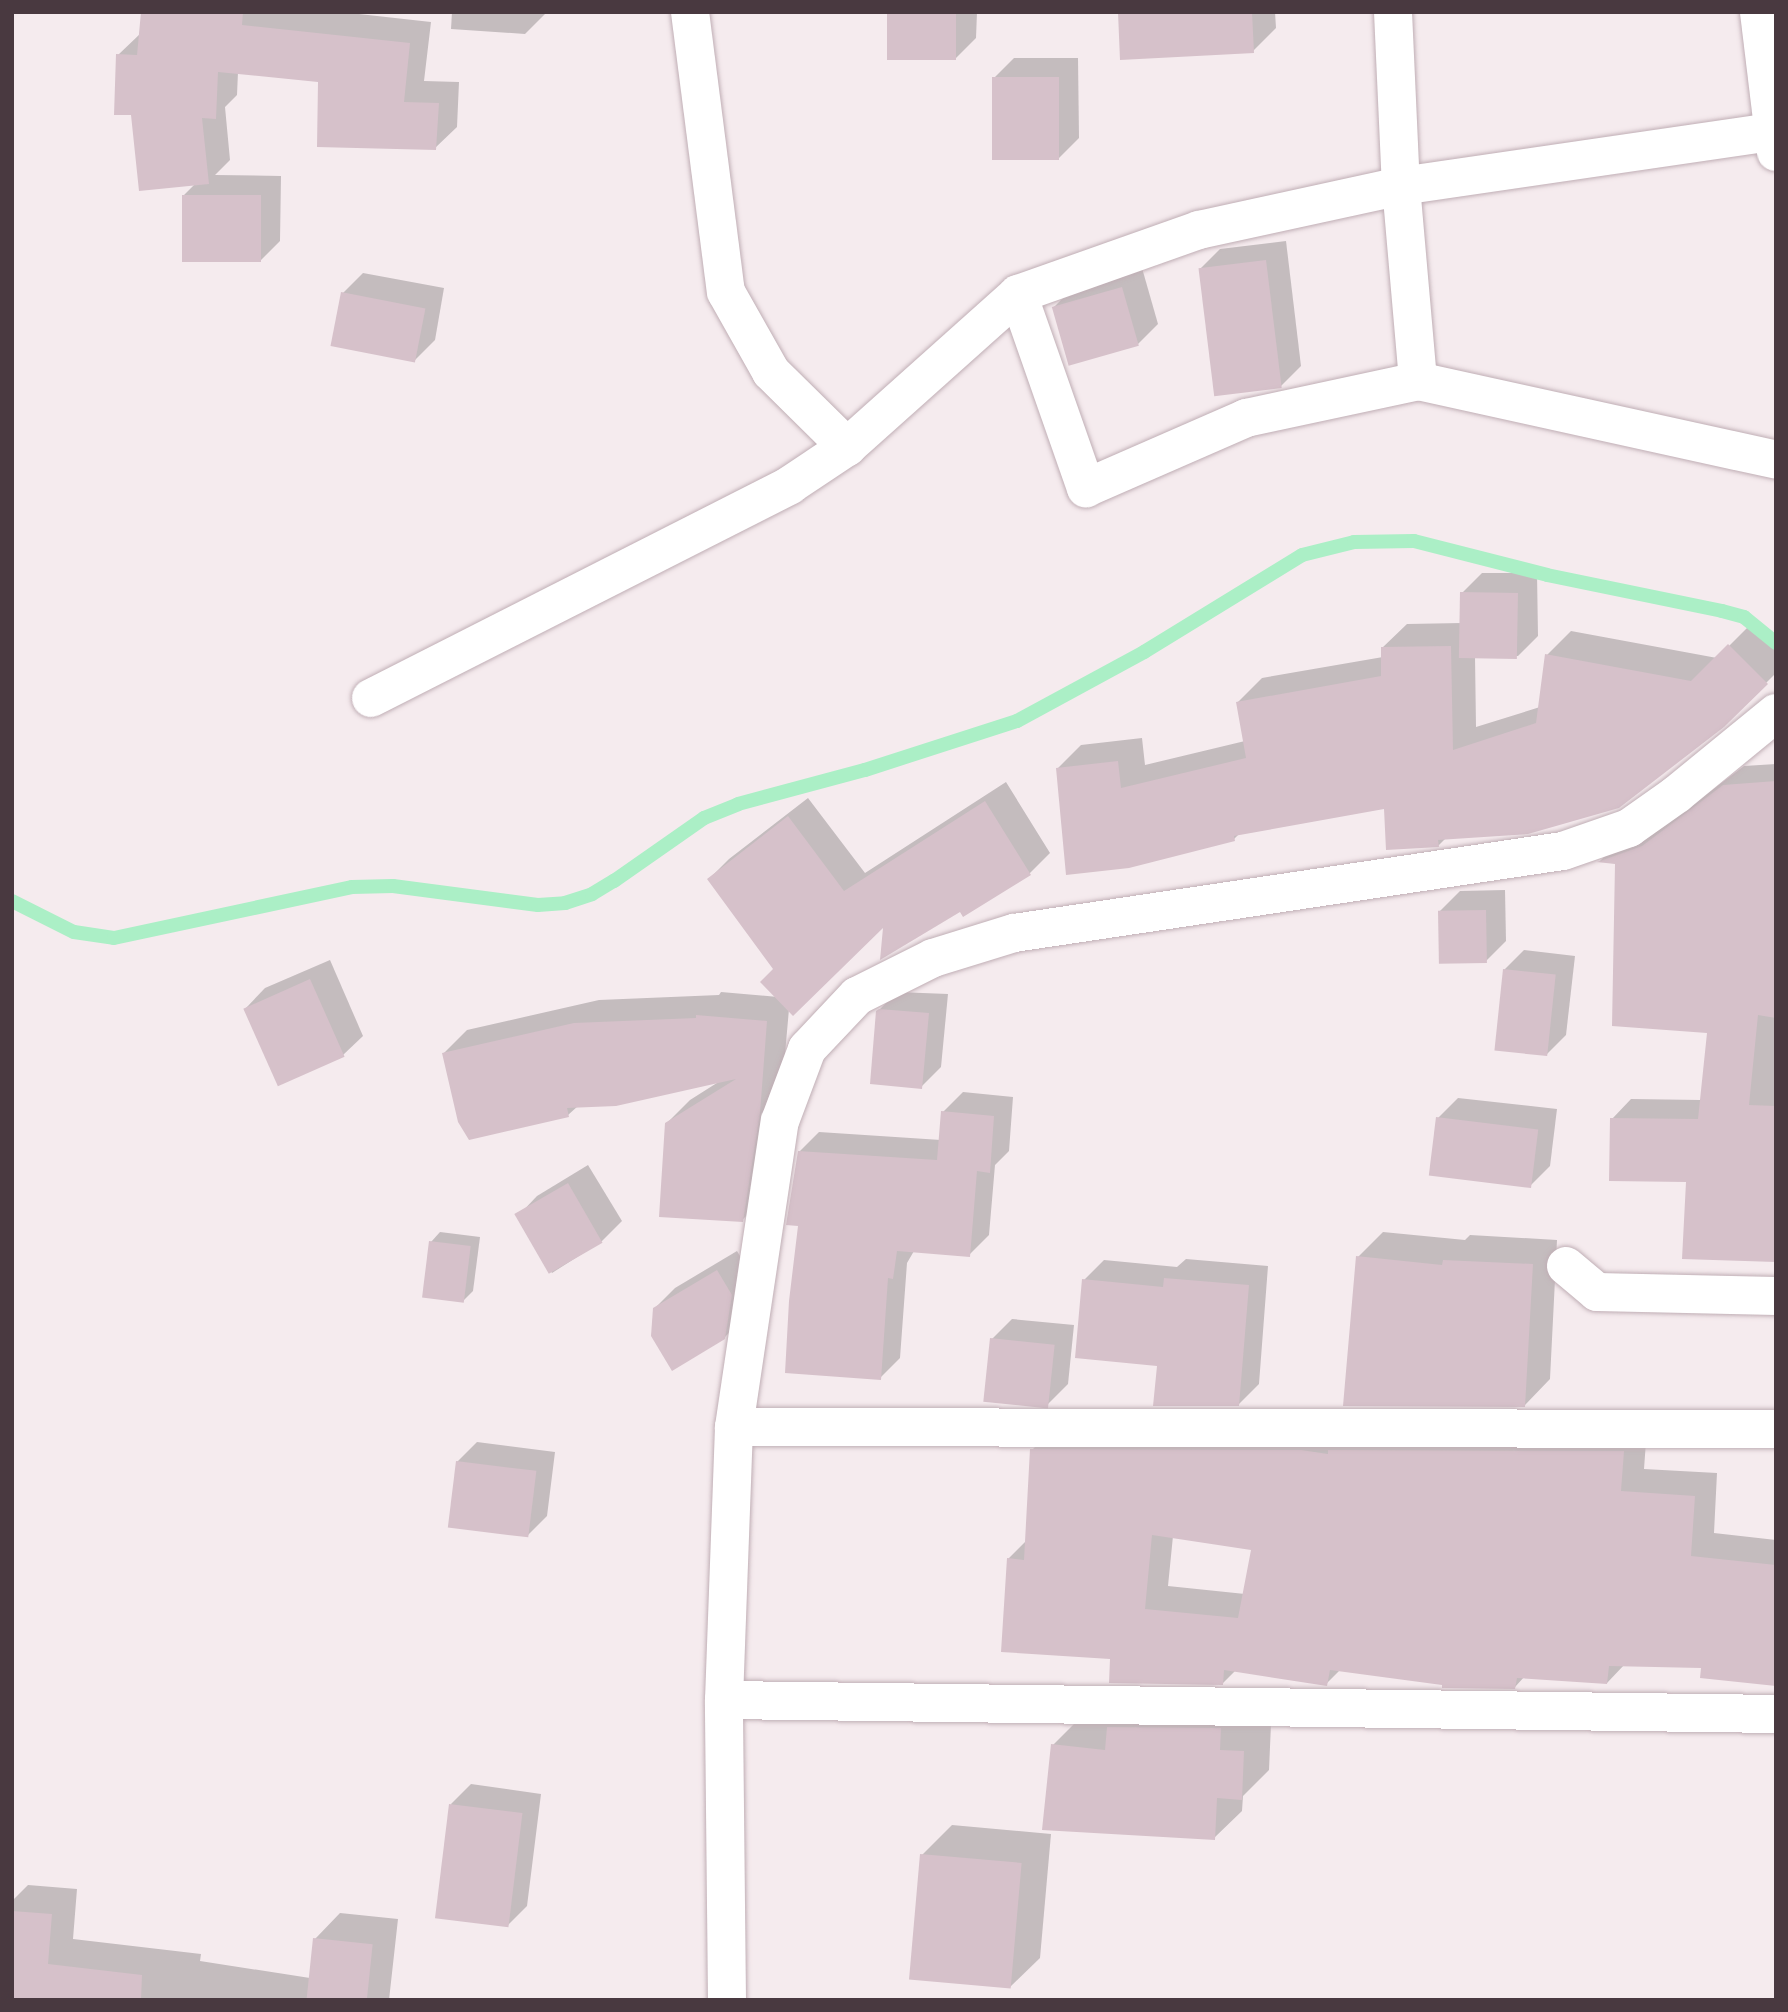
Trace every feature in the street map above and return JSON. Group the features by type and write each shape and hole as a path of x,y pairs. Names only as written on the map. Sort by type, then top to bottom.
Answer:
{"street":[{"path":"690,12 726,292 771,372 847,447"},
{"path":"1393,12 1401,186 1418,381"},
{"path":"371,698 752,507 847,447 1018,295 1199,230 1401,186 1774,142 1759,12"},
{"path":"1018,295 1087,488 1246,418 1418,381 1776,460"},
{"path":"727,2000 724,1700 734,1427 780,1121 807,1049 857,996 933,958 1014,933 1563,851 1629,828 1776,713"},
{"path":"1566,1266 1597,1292 1776,1296"},
{"path":"734,1427 1776,1429"},
{"path":"724,1700 1776,1714"}],"building":[{"path":"141,12 243,12 242,25 410,43 404,102 439,103 436,150 317,147 318,82 218,72 216,119 202,118 209,184 139,191 131,115 114,115 116,54 137,55"},
{"path":"887,12 956,12 956,60 887,60"},
{"path":"1118,12 1252,12 1254,53 1120,60"},
{"path":"992,77 1059,77 1059,160 992,160"},
{"path":"182,195 261,195 261,262 182,262"},
{"path":"1266,260 1282,388 1214,396 1199,268"},
{"path":"1122,287 1139,346 1069,366 1052,307"},
{"path":"341,292 425,308 415,362 331,346"},
{"path":"1460,592 1518,593 1517,659 1459,658"},
{"path":"1728,644 1768,684 1724,727 1619,808 1528,834 1438,840 1439,847 1386,850 1384,809 1234,836 1235,841 1129,868 1066,875 1056,768 1118,761 1121,788 1246,758 1236,702 1381,676 1381,647 1451,646 1453,750 1536,723 1545,654 1691,681"},
{"path":"1776,781 1776,1018 1758,1015 1749,1105 1776,1106 1776,1262 1682,1259 1686,1182 1609,1181 1610,1118 1698,1119 1707,1033 1612,1026 1615,864 1597,862 1642,846 1723,785"},
{"path":"985,801 1031,875 963,917 960,912 880,960 883,928 793,1016 760,982 773,969 707,879 788,816 844,891"},
{"path":"1486,910 1487,963 1439,964 1438,911"},
{"path":"1503,969 1556,975 1547,1056 1494,1051"},
{"path":"310,979 345,1057 278,1086 243,1009"},
{"path":"879,1009 929,1013 922,1089 870,1084 876,1011"},
{"path":"696,1015 767,1021 760,1113 743,1222 659,1217 665,1123 736,1079 616,1106 567,1108 569,1117 469,1140 458,1122 442,1053 574,1023 696,1018"},
{"path":"941,1111 994,1116 990,1173 977,1171 970,1257 897,1251 893,1279 888,1278 881,1380 785,1373 789,1301 798,1226 786,1225 798,1151 937,1160"},
{"path":"1436,1117 1538,1130 1531,1188 1429,1176"},
{"path":"568,1183 602,1243 549,1274 514,1214"},
{"path":"429,1241 471,1246 464,1303 422,1298"},
{"path":"1356,1256 1442,1265 1443,1260 1533,1264 1525,1407 1343,1406"},
{"path":"717,1270 732,1295 725,1339 672,1371 651,1336 653,1308"},
{"path":"1164,1278 1249,1285 1239,1406 1153,1406 1157,1366 1075,1358 1082,1279 1163,1287"},
{"path":"990,1338 1055,1345 1048,1408 983,1402"},
{"path":"1030,1449 1301,1450 1328,1454 1328,1450 1624,1451 1621,1491 1695,1496 1691,1556 1776,1565 1776,1686 1700,1678 1701,1668 1609,1666 1607,1684 1517,1678 1515,1689 1442,1688 1442,1685 1330,1670 1327,1686 1224,1670 1223,1685 1109,1683 1110,1659 1001,1652 1007,1558 1024,1560","holes":["1152,1535 1251,1550 1238,1618 1145,1609"]},
{"path":"456,1461 536,1471 528,1537 448,1528"},
{"path":"1107,1727 1221,1728 1220,1750 1244,1751 1242,1800 1217,1798 1215,1840 1042,1830 1051,1744 1105,1750"},
{"path":"449,1804 522,1813 508,1927 435,1918"},
{"path":"920,1854 1022,1863 1011,1988 909,1980"},
{"path":"12,1911 52,1914 48,1964 142,1975 141,2000 12,2000"},
{"path":"313,1938 373,1944 367,2000 307,2000"}],"waterway":[{"path":"12,901 74,932 114,938 352,887 393,886 538,905 565,903 592,894 704,818 738,804 865,770 1017,721 1144,652 1302,555 1354,542 1414,541 1547,575 1722,611 1744,617 1776,643"}]}
